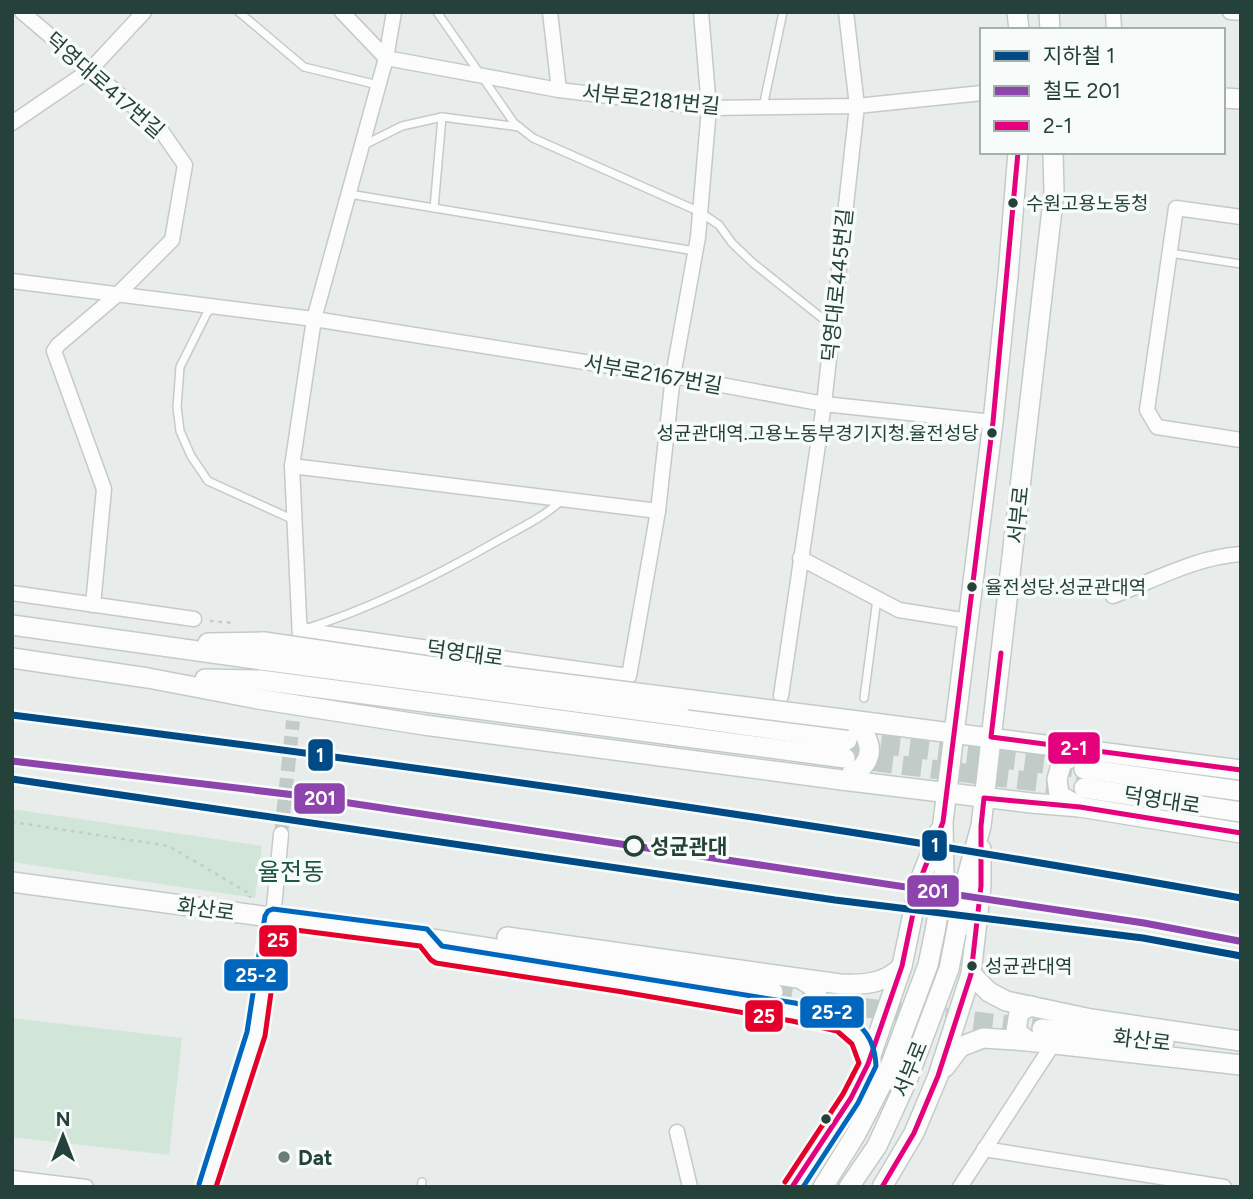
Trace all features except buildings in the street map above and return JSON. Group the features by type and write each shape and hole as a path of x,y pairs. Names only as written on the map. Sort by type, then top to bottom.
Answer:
{"street":[{"name":"덕영대로417번길","path":"22,12 160,129 185,165 172,240 118,294 54,351 104,489 93,605"},
{"path":"12,123 90,70 144,12"},
{"path":"342,12 386,58"},
{"path":"293,721 301,630 292,466 314,319 386,58 394,12"},
{"path":"550,12 559,90"},
{"path":"292,466 657,511 673,376 700,212 709,108 701,12"},
{"name":"덕영대로445번길","path":"781,696 824,404 857,106 846,12"},
{"path":"1230,12 1241,13"},
{"name":"서부로2181번길","path":"386,58 559,90 709,108 857,106 980,93"},
{"name":"서부로","path":"823,1187 856,1134 888,1072 928,965 944,880 943,822 993,422 1018,154"},
{"name":"서부로","path":"882,1187 914,1133 938,1076 971,974 981,886 981,827 1054,191 1054,154"},
{"path":"1241,217 1176,208 1147,410 1157,427 1241,440"},
{"name":"서부로2167번길","path":"12,281 314,319 673,376 824,404 993,422"},
{"name":"덕영대로","path":"301,630 629,676 657,511"},
{"path":"1113,596 1171,571 1227,555 1241,554"},
{"path":"800,558 899,610 968,621"},
{"path":"12,593 194,619"},
{"path":"12,625 155,644 263,651 448,669 991,737 1083,779 1241,833"},
{"path":"12,658 148,678 679,736 846,749 681,716 263,651"},
{"path":"259,690 424,725 984,798 1083,779 1241,770"},
{"path":"842,780 861,771 869,754 866,737 850,720"},
{"name":"덕영대로","path":"1083,779 1241,791"},
{"name":"덕영대로","path":"1083,779 1241,812"},
{"name":"서부로","path":"792,1187 850,1100 868,1064 902,966 920,880 943,822"},
{"name":"서부로","path":"849,1187 877,1146 908,1078 949,969 965,884 981,827"},
{"path":"207,1187 256,1034 274,918 281,834"},
{"name":"화산로","path":"12,882 425,938 773,992"},
{"path":"868,1064 860,1039 841,1023 793,1012 437,954 425,938 441,928 804,981 859,985 892,977 902,966"},
{"path":"971,974 989,992 1006,1001 1091,1019 1241,1041"},
{"path":"793,1012 810,1008 817,1001 816,991 804,981"},
{"path":"1031,1006 1019,1012 1016,1031 1041,1038"},
{"path":"938,1076 960,1047 982,1038 1041,1038 1241,1065"},
{"path":"960,1187 984,1149 1041,1038"},
{"name":"화산로","path":"1041,1038 1178,1044 1241,1054"},
{"path":"677,1132 690,1187"},
{"path":"984,1149 1224,1187"},
{"path":"12,1178 86,1187"}],"lane":[{"path":"239,12 304,67 378,85"},
{"path":"437,12 519,127 533,138 700,212 719,226 753,263 832,326"},
{"path":"763,107 783,12"},
{"path":"361,146 402,126 442,117 519,127"},
{"path":"434,208 442,117"},
{"path":"348,194 695,251"},
{"path":"1169,253 1241,264"},
{"path":"214,307 206,313 180,368 177,407 180,431 191,456 208,481 295,521"},
{"path":"301,630 341,617 398,593 518,529 551,510 563,499"},
{"path":"864,698 877,599"}],"path":[{"path":"12,822 169,846 250,894 250,915"}],"green space":[{"path":"12,809 262,846 255,898 12,862"},
{"path":"12,1018 182,1038 169,1155 12,1137"}],"tunnel":[{"path":"281,834 293,721"},
{"path":"852,741 1084,769"},
{"path":"845,758 1084,788"},
{"path":"773,992 867,1008 1042,1029"}],"metro line":[{"name":"1","path":"12,715 628,798 1241,898"},
{"name":"1","path":"12,779 835,900 1143,938 1241,956"}],"rail line":[{"name":"201","path":"12,761 303,796 1144,923 1239,941"}],"transit line":[{"name":"2-1","path":"792,1187 851,1098 868,1064 902,966 920,880 943,822 993,422 1018,154"},
{"name":"2-1","path":"1001,653 991,737 1241,770"},
{"name":"2-1","path":"882,1187 914,1133 938,1076 971,974 981,886 984,798 1080,807 1241,833"},
{"name":"25-2","path":"199,1184 247,1032 265,916 273,909 427,929 442,946 795,1003 850,1019 868,1036 874,1049 876,1066 858,1103 803,1187"},
{"name":"25","path":"216,1187 265,1036 280,928 420,946 436,963 623,992 837,1031 852,1044 859,1063 843,1094 785,1182"}],"place":[{"name":"수원고용노동청","path":"1013,203"},
{"name":"성균관대역.고용노동부경기지청.율전성당","path":"992,433"},
{"name":"율전성당.성균관대역","path":"972,587"},
{"name":"성균관대","path":"634,846"},
{"name":"성균관대역","path":"972,966"},
{"name":"Dat","path":"284,1157"}],"district":[{"name":"율전동","path":"291,871"}]}
